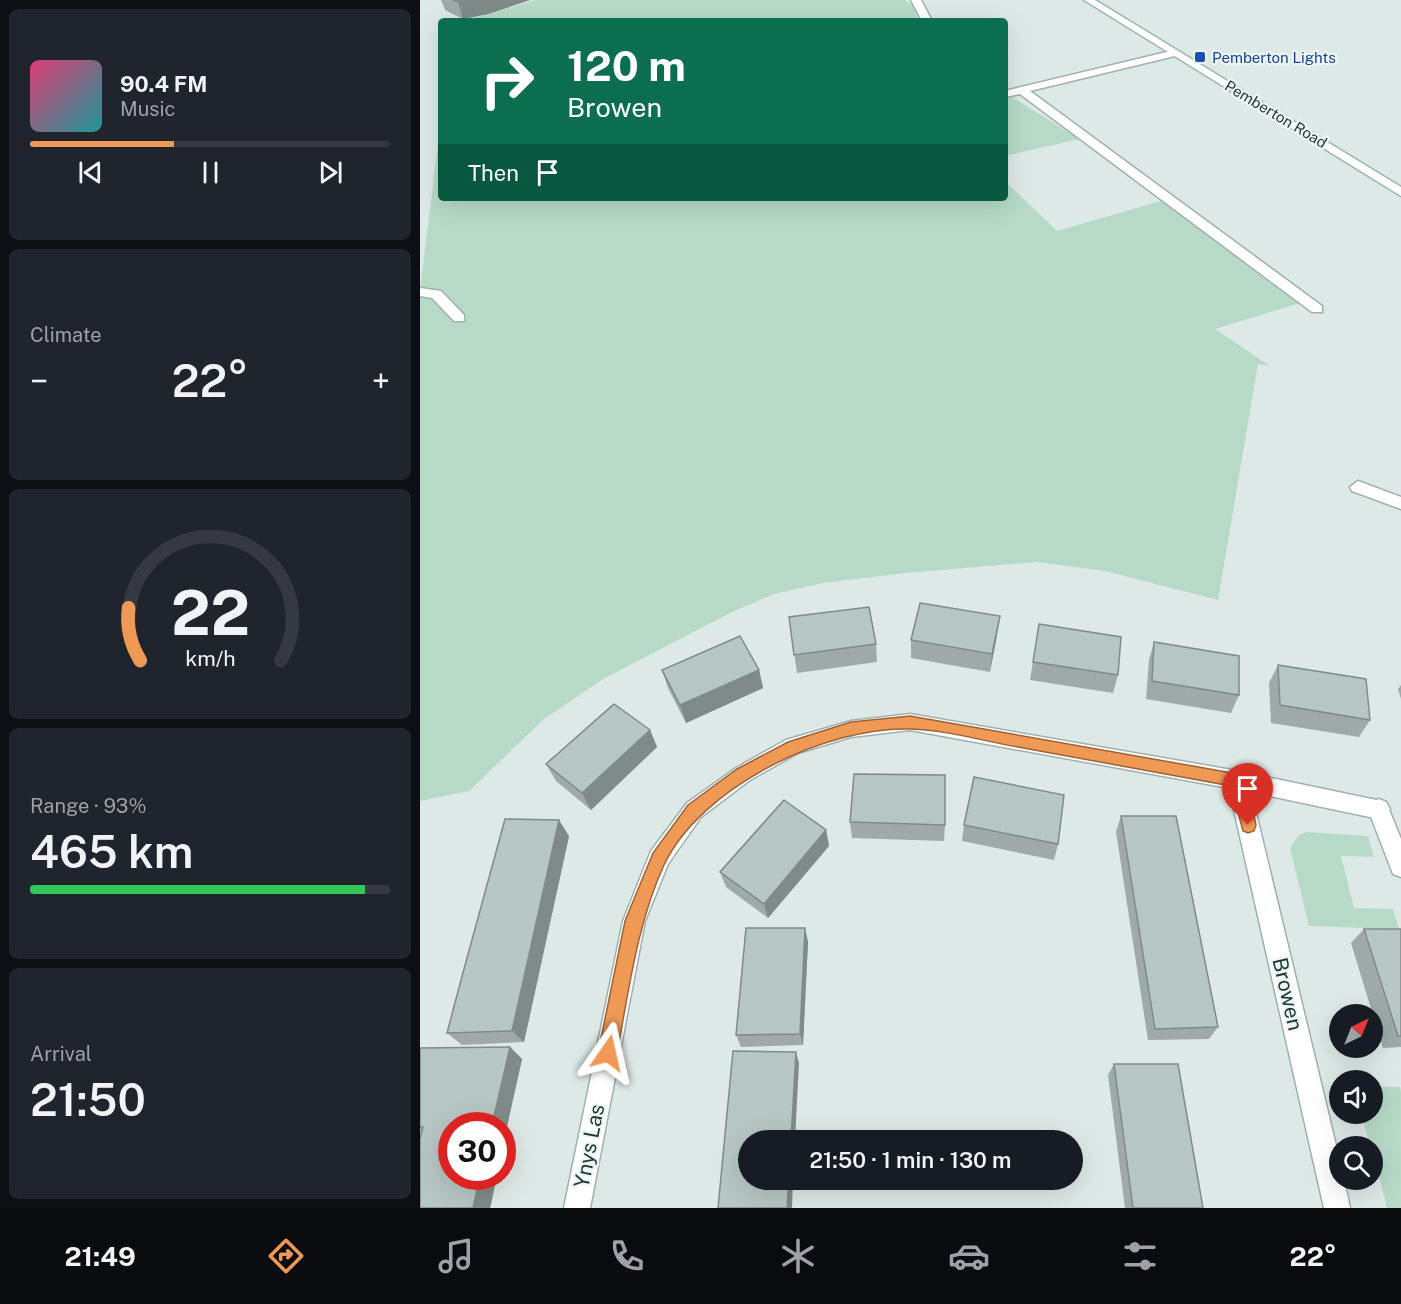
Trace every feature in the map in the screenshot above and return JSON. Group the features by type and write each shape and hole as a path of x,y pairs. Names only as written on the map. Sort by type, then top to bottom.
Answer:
{"street":[{"path":"916,0 925,18"},
{"name":"Pemberton Road","path":"1089,0 1401,192"},
{"path":"1008,93 1175,53"},
{"path":"1022,90 1317,309"},
{"path":"420,292 436,294 459,318"},
{"path":"1358,487 1401,502"},
{"name":"Ynys Las","path":"577,1208 634,921 659,858 694,810 743,774 793,746 851,729 910,722 1238,780 1379,809 1401,867"},
{"name":"Browen","path":"1238,780 1337,1208"}],"green space":[{"path":"535,0 905,0 913,6 917,18 474,18"},
{"path":"1012,97 1079,139 1008,155 1008,98"},
{"path":"438,143 438,201 1008,201 1008,184 1057,231 1164,200 1303,302 1215,329 1270,366 1258,364 1218,600 1105,571 1037,562 905,573 823,583 774,594 732,612 603,679 544,719 469,791 420,801 420,290"},
{"path":"1306,832 1368,836 1374,857 1341,856 1354,908 1393,909 1399,929 1309,926 1290,848 1299,835"},
{"path":"1383,1087 1400,1087 1401,1208 1387,1208 1383,1190 1383,1136 1367,1136 1364,1124 1383,1124"}],"building":[{"path":"920,603 1000,616 992,654 911,640"},
{"path":"869,607 876,644 794,655 789,617"},
{"path":"1039,624 1121,637 1118,675 1033,662"},
{"path":"740,636 759,670 680,705 662,670"},
{"path":"1154,642 1239,656 1239,695 1152,681"},
{"path":"1278,665 1366,679 1370,720 1280,705"},
{"path":"614,704 650,730 582,793 546,764"},
{"path":"854,774 945,775 945,825 850,822"},
{"path":"974,777 1064,795 1058,844 964,825"},
{"path":"784,800 826,830 764,904 720,872"},
{"path":"1121,816 1176,816 1218,1027 1155,1029"},
{"path":"505,819 559,820 512,1031 447,1033 461,980"},
{"path":"746,928 805,928 800,1034 736,1035"},
{"path":"1364,929 1401,929 1401,1036 1398,1036"},
{"path":"510,1047 495,1112 438,1112 438,1190 477,1190 473,1208 420,1208 420,1139 423,1127 420,1127 420,1048"},
{"path":"733,1051 796,1052 792,1130 738,1130 738,1190 788,1190 787,1208 718,1208"},
{"path":"1114,1064 1178,1064 1203,1208 1133,1208"}],"place":[{"name":"Pemberton Lights","path":"1200,57"}],"route":[{"path":"608,1053 634,921 659,858 694,810 743,774 793,746 851,729 910,722 992,736 1238,780 1248,825"}]}
